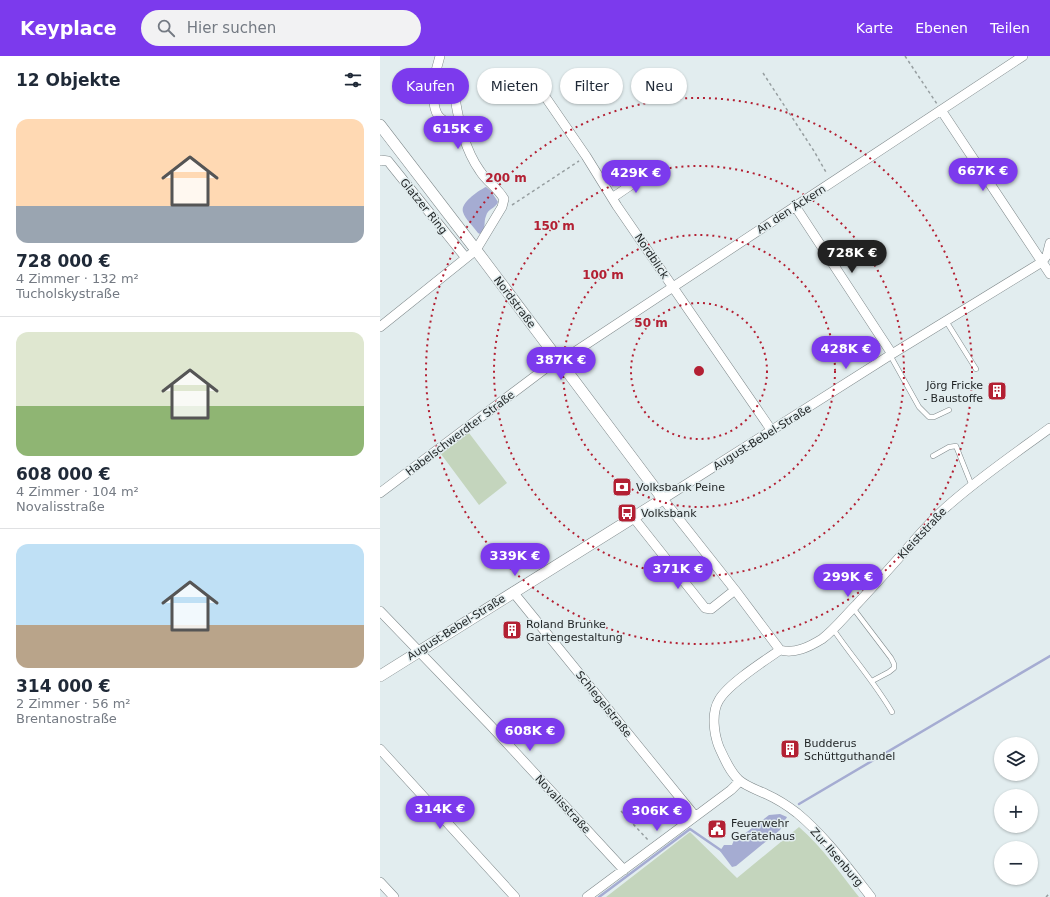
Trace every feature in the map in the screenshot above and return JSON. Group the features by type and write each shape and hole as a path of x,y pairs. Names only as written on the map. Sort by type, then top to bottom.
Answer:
{"street":[{"path":"437,68 440,56"},
{"name":"An den Äckern","path":"559,360 1023,56"},
{"path":"435,104 438,116 442,120 461,127"},
{"path":"380,327 476,250 502,208 504,199 500,192 485,178 476,166 461,127 456,104"},
{"name":"Nordblick","path":"551,104 612,198 772,431"},
{"path":"941,110 1050,274"},
{"name":"Nordstraße","path":"380,125 663,499"},
{"name":"Glatzer Ring","path":"380,161 388,161 466,258"},
{"path":"612,198 647,174"},
{"path":"795,206 891,354"},
{"path":"1042,262 1047,254 1050,243"},
{"name":"August-Bebel-Straße","path":"380,676 772,431 891,354 1042,262"},
{"name":"Habelschwerdter Straße","path":"380,493 550,365 559,360"},
{"name":"Kleiststraße","path":"780,650 787,652 797,651 810,646 833,629 934,518 972,486 1050,428"},
{"path":"663,499 780,650"},
{"path":"633,517 705,608 710,610 735,590"},
{"name":"Schlegelstraße","path":"514,592 695,816"},
{"name":"Novalisstraße","path":"380,611 490,725 624,870"},
{"name":"Zur Ilsenburg","path":"780,650 736,682 718,701 714,716 714,728 717,741 726,762 740,781 785,804 797,813 824,839 872,897"},
{"path":"380,749 515,897"},
{"path":"587,897 655,847 740,781"},
{"path":"380,882 394,897"}],"lane":[{"path":"946,321 976,368"},
{"path":"891,354 919,407 929,417 934,417 949,410"},
{"path":"933,456 949,447 956,446 972,486"},
{"path":"853,608 894,664 894,668 889,672 872,681"},
{"path":"833,629 853,658 872,681 892,712"}],"path":[{"path":"905,56 941,110"},
{"path":"763,73 814,151 831,182"},
{"path":"502,208 514,204 586,156"},
{"path":"621,811 655,847"},
{"path":"1046,897 1050,893"}],"green space":[{"path":"469,433 507,483 479,505 441,454"},
{"path":"799,827 823,852 859,897 606,897 690,832 737,878"}],"water":[{"path":"486,187 491,191 498,202 487,213 484,228 480,234 466,217 463,212 463,208 471,197"},
{"path":"780,814 787,817 780,830 736,866 732,867 720,851 724,845 732,845 734,840 769,815"}],"waterway":[{"path":"799,804 1050,656"},
{"path":"599,897 690,829 722,851"}],"place":[{"name":"Jörg Fricke - Baustoffe","path":"997,391"},
{"name":"Volksbank Peine","path":"622,487"},
{"name":"Volksbank","path":"627,513"},
{"name":"Roland Brunke Gartengestaltung","path":"512,630"},
{"name":"Budderus Schüttguthandel","path":"790,749"},
{"name":"Feuerwehr Gerätehaus","path":"717,829"}]}
